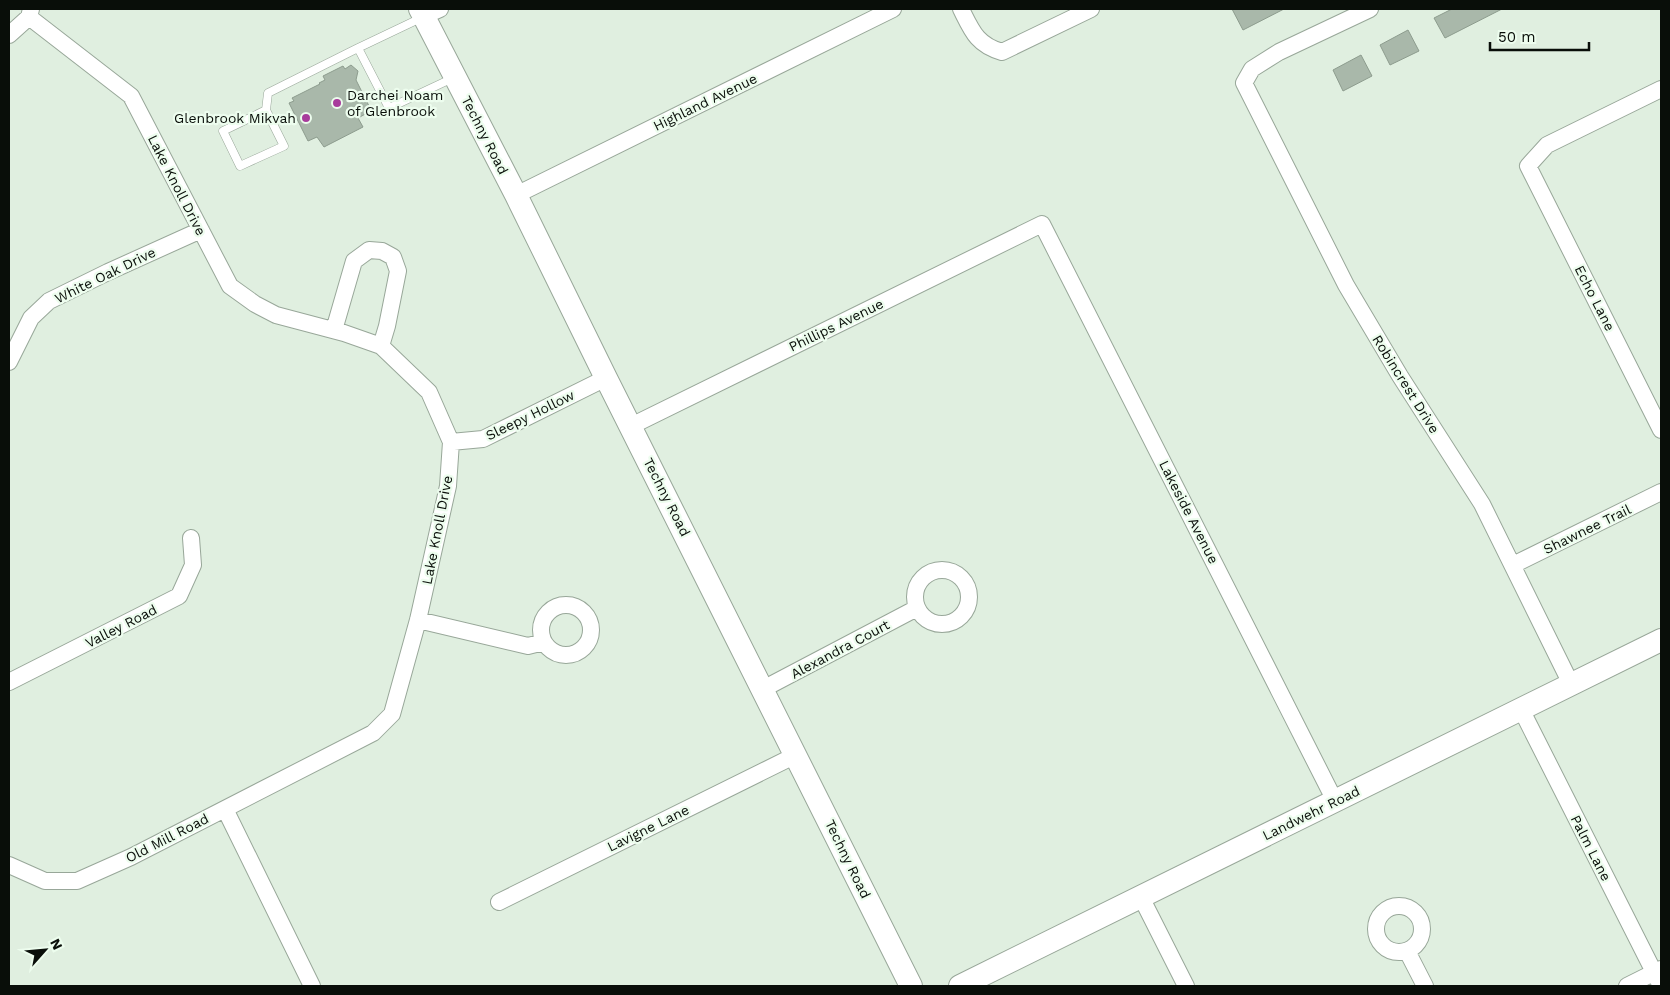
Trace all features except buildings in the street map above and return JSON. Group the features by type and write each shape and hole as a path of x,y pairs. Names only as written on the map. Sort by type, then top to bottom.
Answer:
{"main road":[{"name":"Techny Road","path":"428,11 454,77 516,195 911,986"},
{"name":"Landwehr Road","path":"960,986 1661,640"}],"street":[{"name":"Highland Avenue","path":"516,195 893,9"},
{"path":"961,9 976,38 990,48 1002,52 1091,9"},
{"name":"Robincrest Drive","path":"1370,9 1272,56 1252,68 1244,83 1346,284 1400,376 1482,504 1571,684"},
{"path":"9,35 30,13"},
{"name":"Lake Knoll Drive","path":"30,13 131,96 230,286 255,304 276,315 334,330 380,346 429,392 451,442 448,486 418,620 392,714 373,733 225,809"},
{"name":"Echo Lane","path":"1661,89 1547,145 1528,166 1661,430"},
{"name":"Phillips Avenue","path":"631,426 1042,224"},
{"name":"Lakeside Avenue","path":"1042,224 1335,801"},
{"name":"White Oak Drive","path":"9,362 31,318 49,301 201,230"},
{"path":"334,330 354,261 370,250 382,251 393,258 398,272 387,326 380,346"},
{"name":"Sleepy Hollow","path":"451,442 483,439 606,378"},
{"name":"Shawnee Trail","path":"1513,565 1661,492"},
{"name":"Valley Road","path":"9,682 179,596 193,565 190,538"},
{"name":"Alexandra Court","path":"763,689 917,608"},
{"path":"418,620 528,646 544,642"},
{"name":"Palm Lane","path":"1521,709 1659,976"},
{"name":"Lavigne Lane","path":"499,902 796,755"},
{"name":"Old Mill Road","path":"9,865 45,881 77,881 131,857 225,809 312,986"},
{"path":"1141,897 1186,986"},
{"path":"1407,951 1425,986"},
{"path":"1627,986 1659,976"}],"lane":[{"path":"266,110 223,131 240,166 284,146 266,110 268,93 428,11"},
{"path":"358,48 388,108 454,77"}],"place":[{"name":"Darchei Noam of Glenbrook","path":"337,103"},
{"name":"Glenbrook Mikvah","path":"306,118"}]}
